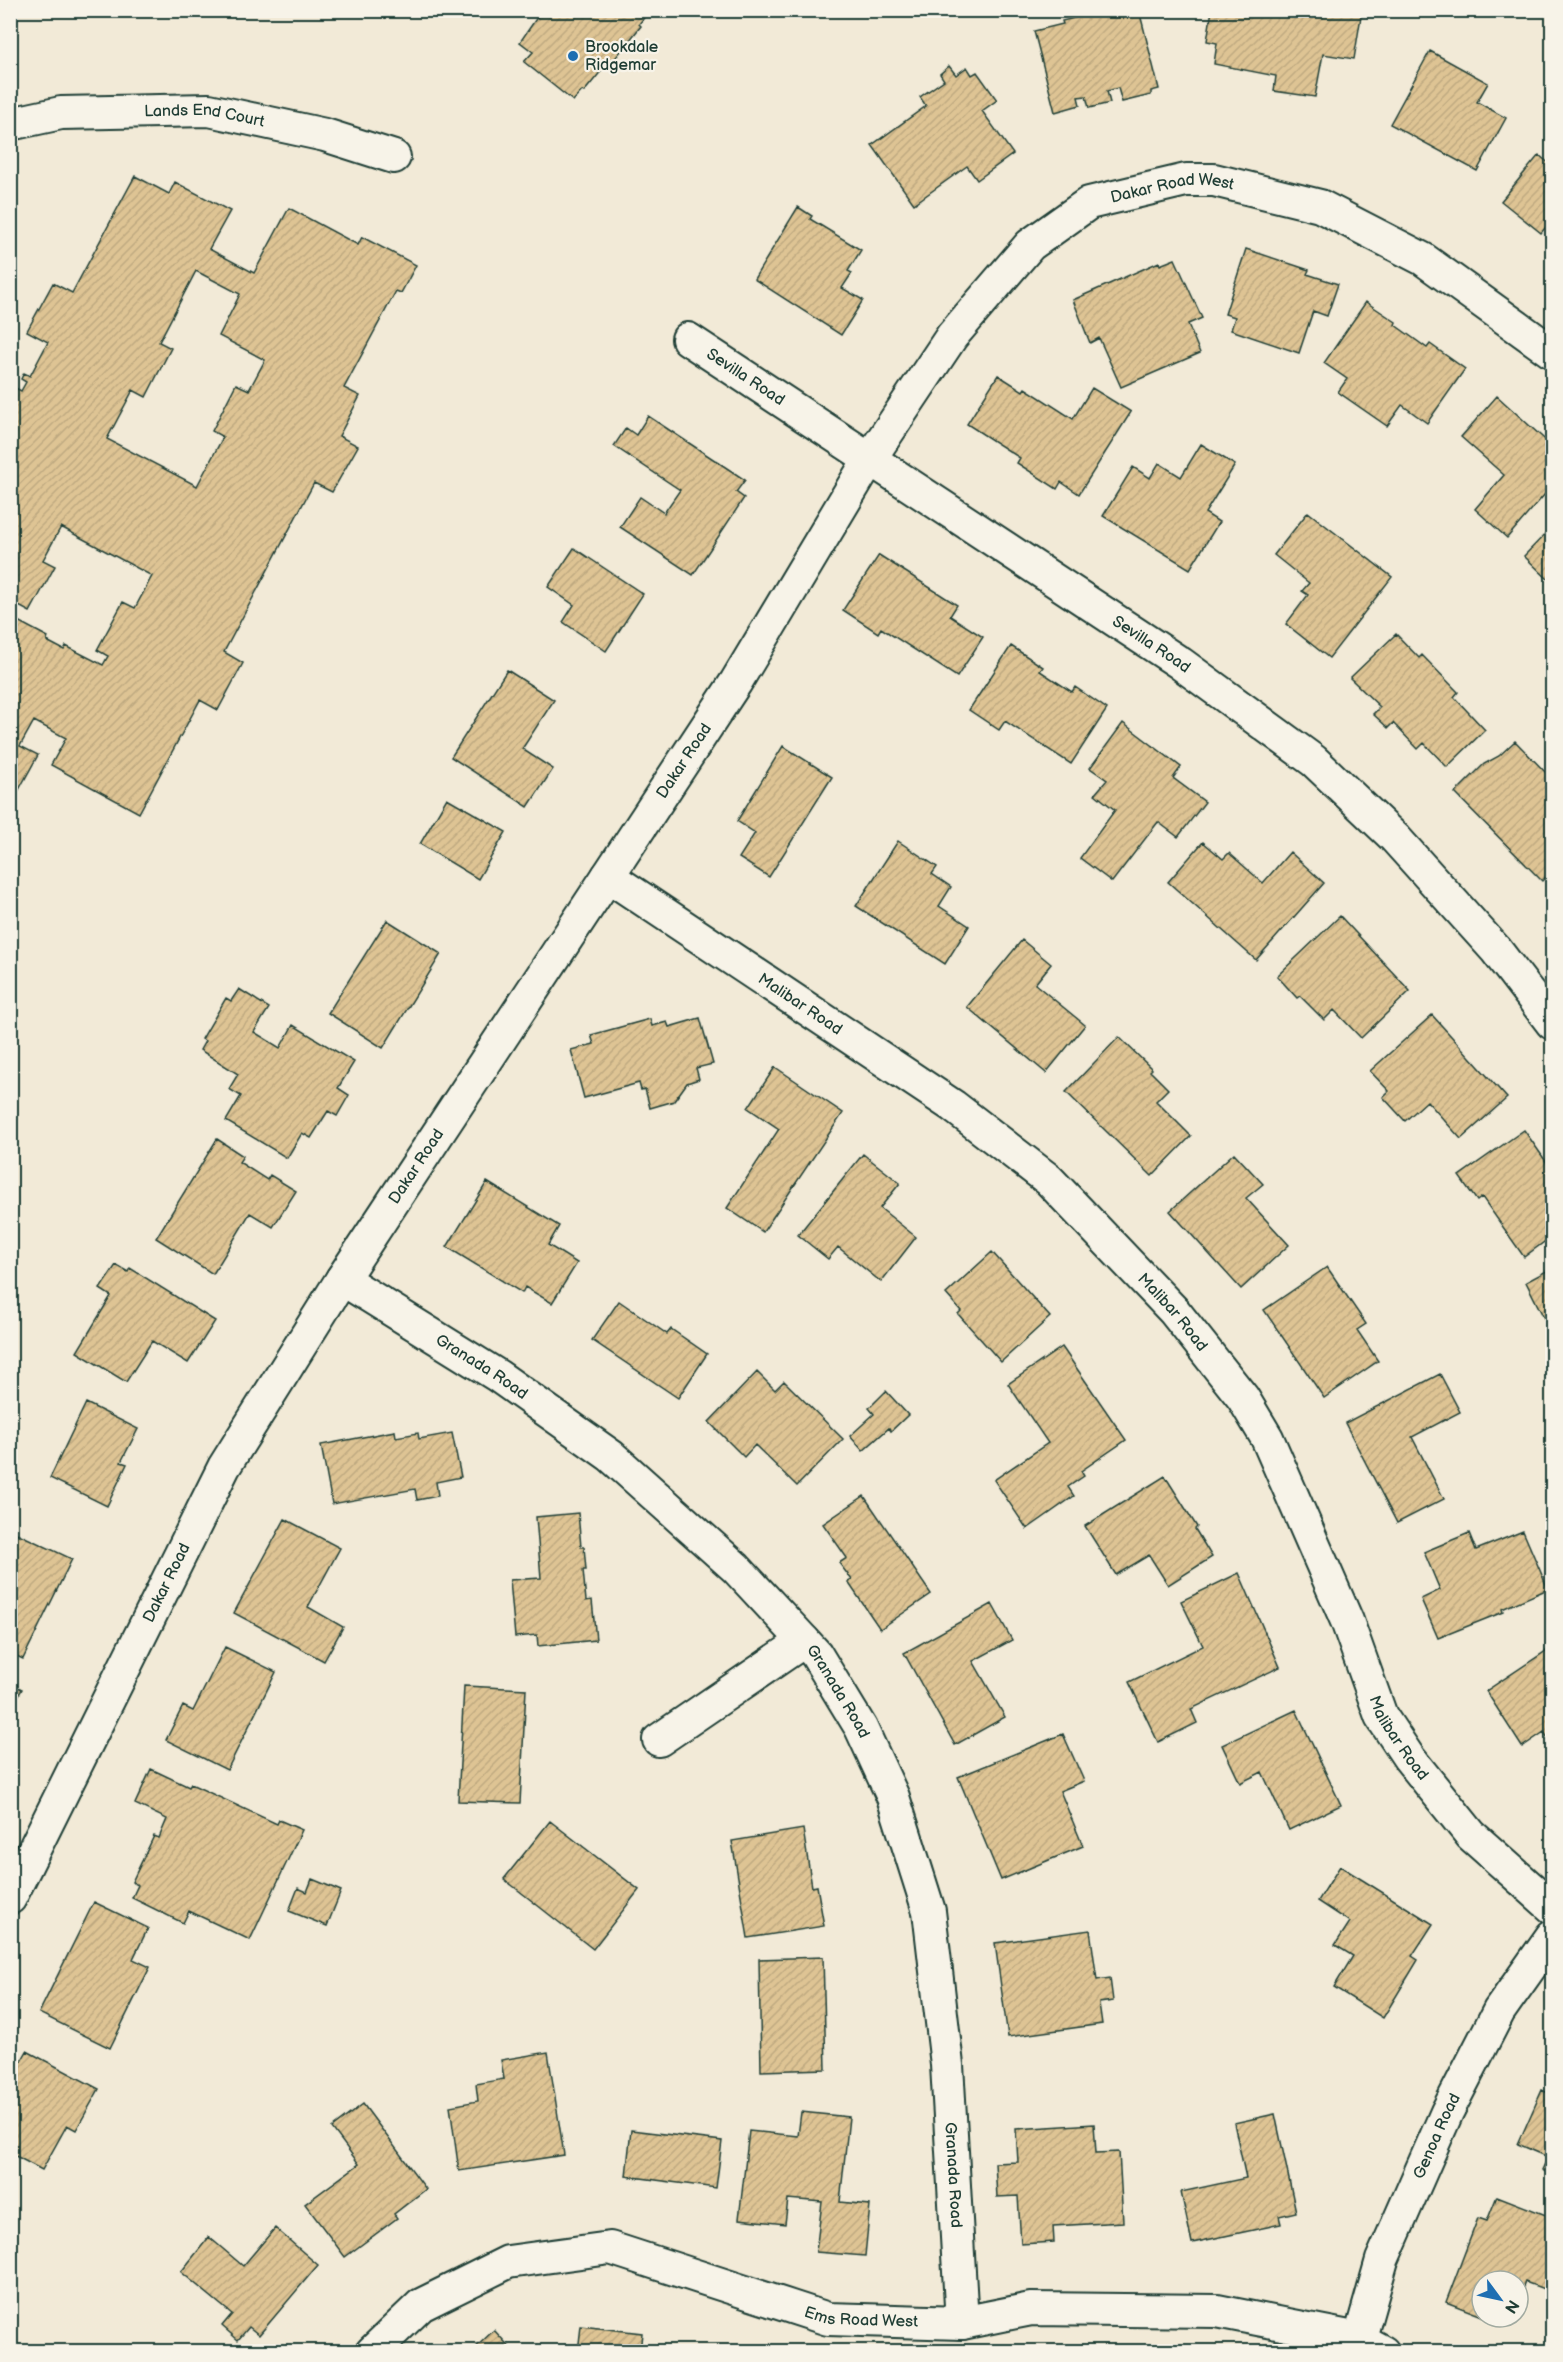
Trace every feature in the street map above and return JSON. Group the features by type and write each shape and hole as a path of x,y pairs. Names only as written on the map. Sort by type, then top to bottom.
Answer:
{"street":[{"name":"Lands End Court","path":"10,124 61,113 209,110 325,135 394,157"},
{"name":"Dakar Road West","path":"869,460 952,336 1030,245 1089,202 1186,180 1214,180 1320,206 1423,259 1552,352"},
{"name":"Sevilla Road","path":"688,339 1180,663 1314,761 1411,855 1496,950 1552,1023"},
{"name":"Dakar Road","path":"10,1898 224,1467 342,1279 736,682 869,460"},
{"name":"Malibar Road","path":"608,876 953,1106 1049,1180 1174,1311 1243,1398 1267,1438 1347,1621 1381,1716 1409,1758 1471,1835 1552,1907"},
{"name":"Granada Road","path":"342,1279 498,1376 611,1456 736,1568 816,1654 866,1738 893,1797 929,1911 947,2066 962,2323"},
{"path":"659,1740 804,1641"},
{"name":"Genoa Road","path":"1366,2348 1382,2260 1448,2112 1499,2011 1552,1936"},
{"name":"Ems Road West","path":"372,2352 421,2305 508,2262 610,2248 828,2319 962,2323 1031,2309 1217,2311 1366,2348"}],"building":[{"name":"Brookdale Ridgemar","path":"542,10 650,10 639,24 641,26 613,61 611,59 584,92 582,91 573,101 524,62 533,52 520,42"},
{"path":"1139,10 1159,89 1151,91 1151,95 1122,102 1118,88 1107,91 1110,103 1089,108 1086,96 1078,97 1080,105 1055,112 1034,31 1102,11 1103,17"},
{"path":"1212,10 1362,10 1354,59 1323,54 1315,97 1274,91 1276,76 1214,64 1217,43 1207,41"},
{"path":"1430,51 1488,83 1477,102 1506,118 1477,171 1390,124"},
{"path":"949,66 956,75 967,67 972,75 977,72 997,100 982,111 1013,154 977,180 967,166 914,204 872,145 926,106 920,97 944,80 940,74"},
{"path":"1539,155 1552,166 1552,232 1546,227 1541,233 1501,201"},
{"path":"135,176 169,194 175,182 230,211 209,249 254,273 289,208 358,245 362,237 416,265 401,293 396,291 344,388 360,396 339,436 358,446 332,492 314,483 224,652 243,663 218,710 200,700 139,813 51,765 66,738 34,721 20,746 38,755 10,806 10,385 21,391 26,382 21,379 24,373 30,376 48,342 27,331 53,283 72,293","holes":["196,271 240,294 219,336 265,360 249,390 236,384 212,431 223,437 197,486 107,439 133,390 146,397 171,348 159,342","61,527 152,576 135,608 123,602 97,650 108,656 103,665 66,646 64,650 47,641 48,637 12,618 19,606 30,612 55,566 43,560"]},
{"path":"798,207 812,216 810,219 861,250 848,271 852,273 842,288 863,300 841,335 754,279"},
{"path":"1246,249 1309,270 1307,274 1338,284 1327,316 1313,311 1299,353 1231,330 1235,317 1225,314"},
{"path":"1175,259 1202,318 1188,324 1200,353 1121,387 1099,338 1090,343 1073,300 1159,262 1160,265"},
{"path":"1366,302 1396,322 1395,325 1427,348 1430,344 1465,369 1427,423 1402,405 1387,426 1338,392 1347,379 1324,363"},
{"path":"998,375 1023,391 1025,388 1073,419 1092,388 1131,412 1079,494 1061,482 1057,489 1017,463 1020,458 967,424"},
{"path":"1497,396 1552,446 1552,486 1507,538 1475,509 1504,475 1461,437"},
{"path":"648,416 745,480 736,492 744,498 693,575 620,527 640,497 664,513 680,490 614,446 626,428 636,435"},
{"path":"1201,444 1235,465 1205,513 1219,522 1190,569 1103,516 1133,467 1150,478 1159,463 1181,477"},
{"path":"1308,512 1392,577 1329,658 1286,624 1308,595 1302,591 1309,583 1274,555"},
{"path":"1552,527 1552,580 1551,582 1524,556"},
{"path":"574,548 643,594 606,651 563,622 574,605 548,587"},
{"path":"879,555 957,605 950,616 983,637 957,677 881,628 878,633 843,610"},
{"path":"1396,634 1419,658 1422,655 1458,692 1454,697 1485,730 1447,767 1424,743 1418,749 1393,723 1388,728 1373,714 1380,707 1350,678"},
{"path":"1011,646 1043,667 1040,671 1072,692 1075,687 1107,709 1071,764 1005,721 999,730 969,710"},
{"path":"507,670 554,700 522,749 553,769 528,807 451,757"},
{"path":"1123,723 1181,767 1173,778 1205,802 1178,837 1158,822 1112,882 1080,858 1115,810 1095,794 1107,780 1090,768"},
{"path":"1515,741 1552,779 1552,822 1548,826 1552,830 1552,871 1542,881 1455,793 1484,764 1499,756"},
{"path":"783,746 832,777 769,877 739,858 755,833 737,821"},
{"path":"447,798 506,832 478,879 420,844"},
{"path":"898,841 937,867 932,874 951,887 939,906 969,926 945,964 856,906"},
{"path":"1203,842 1223,859 1229,853 1263,883 1290,852 1324,883 1256,960 1168,882"},
{"path":"1340,916 1410,991 1361,1038 1334,1010 1324,1020 1300,996 1297,998 1277,976"},
{"path":"387,920 441,954 383,1048 328,1013"},
{"path":"1022,940 1051,964 1035,984 1085,1025 1046,1073 967,1007"},
{"path":"239,989 269,1008 254,1032 280,1048 293,1025 354,1062 338,1088 349,1095 337,1116 328,1111 311,1138 302,1133 287,1158 226,1121 241,1096 229,1089 238,1074 200,1050 205,1041 202,1039 226,998 231,1001"},
{"path":"1432,1015 1507,1098 1461,1139 1427,1101 1405,1121 1383,1097 1389,1091 1370,1071"},
{"path":"700,1018 713,1064 696,1068 699,1079 687,1083 674,1101 650,1108 645,1089 641,1090 639,1083 584,1098 571,1050 594,1044 591,1035 650,1019 652,1026 667,1022 669,1027"},
{"path":"1119,1037 1152,1069 1150,1071 1168,1089 1156,1101 1191,1136 1152,1176 1066,1092"},
{"path":"775,1067 843,1113 763,1232 727,1208 779,1129 748,1108"},
{"path":"1524,1130 1552,1170 1552,1236 1524,1257 1482,1197 1477,1201 1459,1176"},
{"path":"217,1139 243,1156 239,1162 267,1180 270,1175 296,1191 273,1227 250,1213 213,1274 156,1238"},
{"path":"1234,1153 1263,1184 1246,1198 1289,1245 1241,1289 1170,1211"},
{"path":"863,1154 900,1183 880,1208 916,1237 881,1282 838,1247 828,1259 798,1235"},
{"path":"487,1182 559,1226 548,1245 577,1263 552,1303 525,1287 522,1293 447,1247"},
{"path":"992,1252 1050,1317 1001,1362 958,1314 961,1311 946,1294"},
{"path":"116,1265 128,1272 130,1268 215,1321 188,1363 152,1341 126,1382 77,1352 111,1296 100,1289"},
{"path":"1327,1267 1366,1324 1357,1330 1378,1361 1324,1398 1264,1310"},
{"path":"1552,1268 1552,1316 1545,1320 1526,1282"},
{"path":"619,1301 667,1334 671,1329 707,1354 678,1398 592,1340"},
{"path":"1062,1347 1126,1440 1081,1471 1084,1476 1068,1487 1074,1496 1027,1529 994,1480 1048,1443 1008,1384"},
{"path":"757,1372 775,1390 784,1381 843,1439 797,1486 755,1445 744,1457 709,1422"},
{"path":"1440,1374 1460,1412 1412,1437 1444,1499 1397,1523 1345,1423"},
{"path":"886,1391 908,1415 891,1431 889,1428 863,1451 850,1436 874,1414 869,1408"},
{"path":"86,1403 138,1429 121,1462 127,1464 107,1506 50,1478"},
{"path":"395,1431 396,1437 418,1433 419,1439 452,1433 461,1477 436,1482 438,1496 417,1500 415,1489 332,1504 321,1445"},
{"path":"1165,1476 1197,1527 1195,1529 1212,1557 1168,1585 1149,1555 1116,1575 1085,1526"},
{"path":"864,1496 931,1594 880,1629 848,1582 852,1580 839,1563 847,1558 823,1524"},
{"path":"578,1513 581,1547 584,1547 586,1570 583,1570 586,1601 592,1600 596,1640 538,1646 537,1635 515,1637 510,1580 541,1578 536,1517"},
{"path":"285,1519 340,1548 308,1607 343,1627 324,1661 234,1613"},
{"path":"10,1530 72,1559 23,1659 10,1653"},
{"path":"1523,1531 1548,1589 1502,1609 1503,1612 1438,1638 1421,1599 1440,1590 1424,1552 1469,1533 1476,1550"},
{"path":"1239,1573 1280,1667 1191,1709 1197,1723 1158,1742 1129,1682 1203,1646 1181,1601"},
{"path":"992,1604 1012,1640 973,1661 1005,1717 955,1745 904,1653"},
{"path":"225,1647 276,1672 227,1770 166,1740 183,1706 193,1711"},
{"path":"1552,1647 1552,1745 1544,1732 1522,1747 1486,1691"},
{"path":"10,1683 22,1689 10,1711"},
{"path":"464,1686 526,1689 520,1803 458,1801"},
{"path":"1296,1710 1341,1805 1289,1830 1262,1772 1240,1783 1222,1745"},
{"path":"1063,1734 1084,1781 1060,1791 1083,1846 1001,1880 958,1777"},
{"path":"151,1769 189,1787 191,1784 277,1824 279,1820 302,1830 250,1940 189,1911 183,1923 132,1898 138,1885 132,1882 154,1836 159,1838 167,1819 135,1804"},
{"path":"550,1821 639,1890 593,1949 504,1879"},
{"path":"803,1829 812,1887 817,1886 824,1926 748,1938 732,1841"},
{"path":"1340,1866 1433,1924 1412,1956 1418,1960 1383,2018 1334,1987 1353,1956 1335,1945 1350,1922 1318,1901"},
{"path":"312,1879 341,1891 327,1926 289,1911 298,1888 307,1892"},
{"path":"94,1902 148,1928 133,1959 150,1967 110,2048 39,2013"},
{"path":"1090,1930 1097,1980 1110,1978 1113,2001 1099,2003 1102,2024 1008,2037 995,1943"},
{"path":"823,1957 826,2069 761,2071 759,1959"},
{"path":"27,2051 99,2089 76,2130 67,2125 42,2170 10,2153 10,2081"},
{"path":"548,2052 564,2155 459,2171 450,2106 478,2101 476,2084 504,2079 501,2060"},
{"path":"1542,2090 1552,2095 1552,2175 1542,2170 1548,2157 1518,2144"},
{"path":"363,2104 426,2189 394,2214 397,2218 345,2257 305,2204 359,2164 332,2128"},
{"path":"801,2112 849,2117 840,2202 870,2205 865,2256 816,2252 822,2202 788,2199 785,2224 739,2219 749,2131 798,2136"},
{"path":"1275,2114 1296,2212 1279,2216 1281,2224 1192,2243 1181,2192 1246,2178 1234,2123"},
{"path":"1094,2124 1096,2153 1119,2152 1123,2222 1053,2226 1054,2242 1021,2244 1018,2196 997,2197 995,2163 1018,2162 1016,2129"},
{"path":"631,2130 722,2141 716,2188 626,2176"},
{"path":"1497,2196 1551,2217 1547,2229 1552,2231 1552,2292 1530,2284 1530,2269 1470,2269 1470,2311 1446,2302 1478,2218 1487,2221"},
{"path":"275,2228 318,2265 259,2335 249,2327 238,2340 222,2326 232,2314 181,2272 209,2237 243,2266"},
{"path":"581,2326 642,2333 640,2352 578,2352"},
{"path":"494,2330 514,2352 471,2352"}],"place":[{"name":"Brookdale Ridgemar","path":"573,56"}]}
